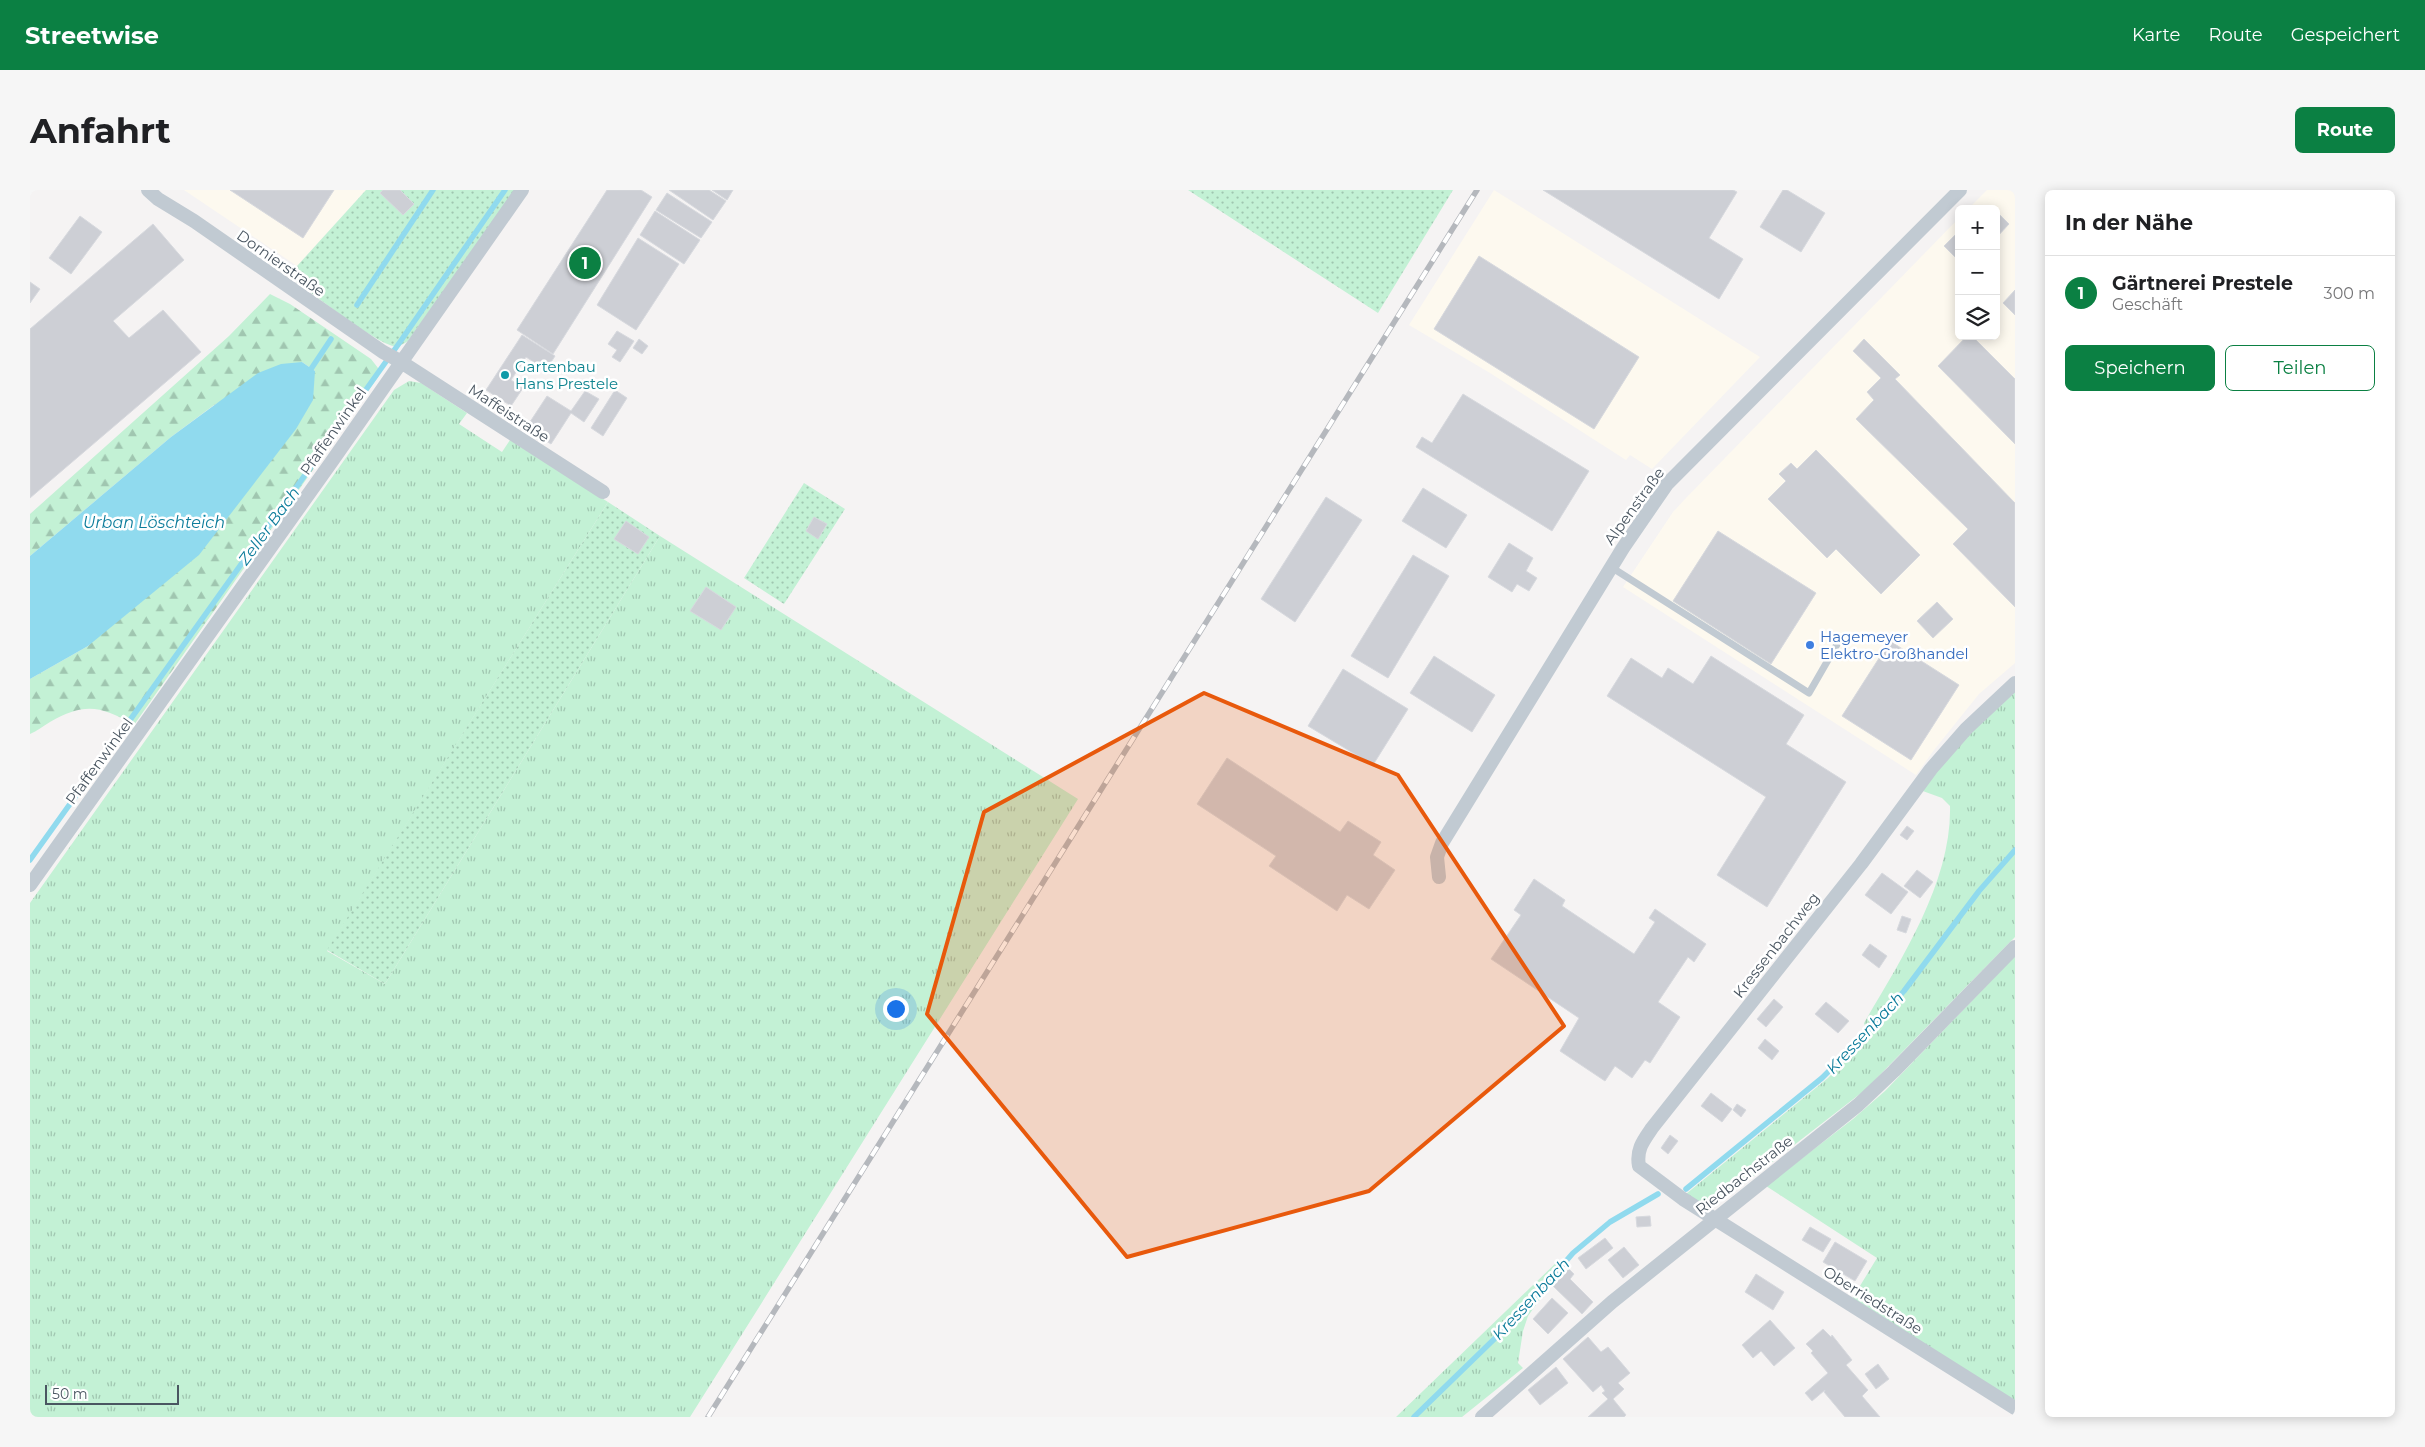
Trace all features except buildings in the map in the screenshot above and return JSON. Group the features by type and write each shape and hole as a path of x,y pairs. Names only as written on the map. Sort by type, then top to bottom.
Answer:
{"street":[{"name":"Dornierstraße","path":"148,190 382,352 399,361"},
{"name":"Pfaffenwinkel","path":"30,885 399,361 522,190"},
{"name":"Alpenstraße","path":"1439,877 1437,857 1442,842 1611,567 1667,484 1960,190"},
{"name":"Maffeistraße","path":"399,361 603,492"},
{"name":"Kressenbachweg","path":"1714,1219 1639,1166 1637,1155 1642,1143 1860,864 1931,769 1966,728 2015,683"},
{"name":"Riedbachstraße","path":"1482,1417 1612,1302 1858,1105 1894,1072 2015,947"},
{"name":"Oberriedstraße","path":"1714,1219 2015,1408"}],"lane":[{"path":"1611,567 1809,693 1839,641"}],"highlighted area":[{"path":"1204,693 1398,775 1564,1026 1369,1191 1127,1257 927,1014 984,812"}],"shaded area":[{"path":"184,190 366,190 297,266"},
{"path":"1494,190 1760,357 1652,469 1630,455 1626,460 1490,373 1409,325"},
{"path":"1987,190 2015,190 2015,663 1979,694 1916,775 1623,587 1673,512 1955,222 1955,340 2000,340 2000,205 1972,205"}],"green space":[{"path":"366,190 515,190 408,341 398,346 385,343 373,336 288,276"},
{"path":"1188,190 1453,190 1378,313"},
{"path":"270,294 290,304 371,359 378,368 378,377 134,725 102,710 83,709 62,716 30,734 30,679 88,646 315,371 302,362 214,405 171,437 30,556 30,514 229,336"},
{"path":"409,381 421,383 467,413 459,424 502,452 510,440 608,502 327,951 385,984 660,536 1078,799 690,1417 30,1417 30,903 394,390"},
{"path":"804,483 845,509 784,604 744,578"},
{"path":"608,502 660,536 385,984 327,950"},
{"path":"2015,688 2015,937 1865,1090 1745,1183 1709,1206 1703,1206 1686,1194 1828,1078 1868,1036 1864,1023 1922,919 1943,863 1950,806 1942,798 1920,790 1939,764"},
{"path":"2015,956 2015,1401 1852,1299 1877,1258 1766,1186 1853,1119 1885,1091"},
{"path":"1558,1261 1564,1266 1528,1316 1523,1331 1518,1363 1523,1368 1462,1417 1396,1417"}],"water":[{"name":"Urban Löschteich","path":"302,362 315,371 313,400 296,429 199,555 88,646 30,679 30,556 171,437 258,373 281,364"}],"waterway":[{"name":"Zeller Bach","path":"357,305 433,190"},
{"name":"Zeller Bach","path":"30,860 400,342 505,190"},
{"name":"Zeller Bach","path":"311,369 331,339"},
{"name":"Kressenbach","path":"1686,1189 1822,1078 1860,1040 1904,991 1979,891 2015,850"},
{"name":"Kressenbach","path":"1414,1417 1520,1314 1573,1253 1610,1222 1658,1194"}],"railway":[{"path":"708,1417 1477,190"}],"place":[{"name":"Gärtnerei Prestele","path":"585,263"},
{"name":"Gartenbau Hans Prestele","path":"505,375"},
{"name":"Hagemeyer Elektro-Großhandel","path":"1810,645"}]}
